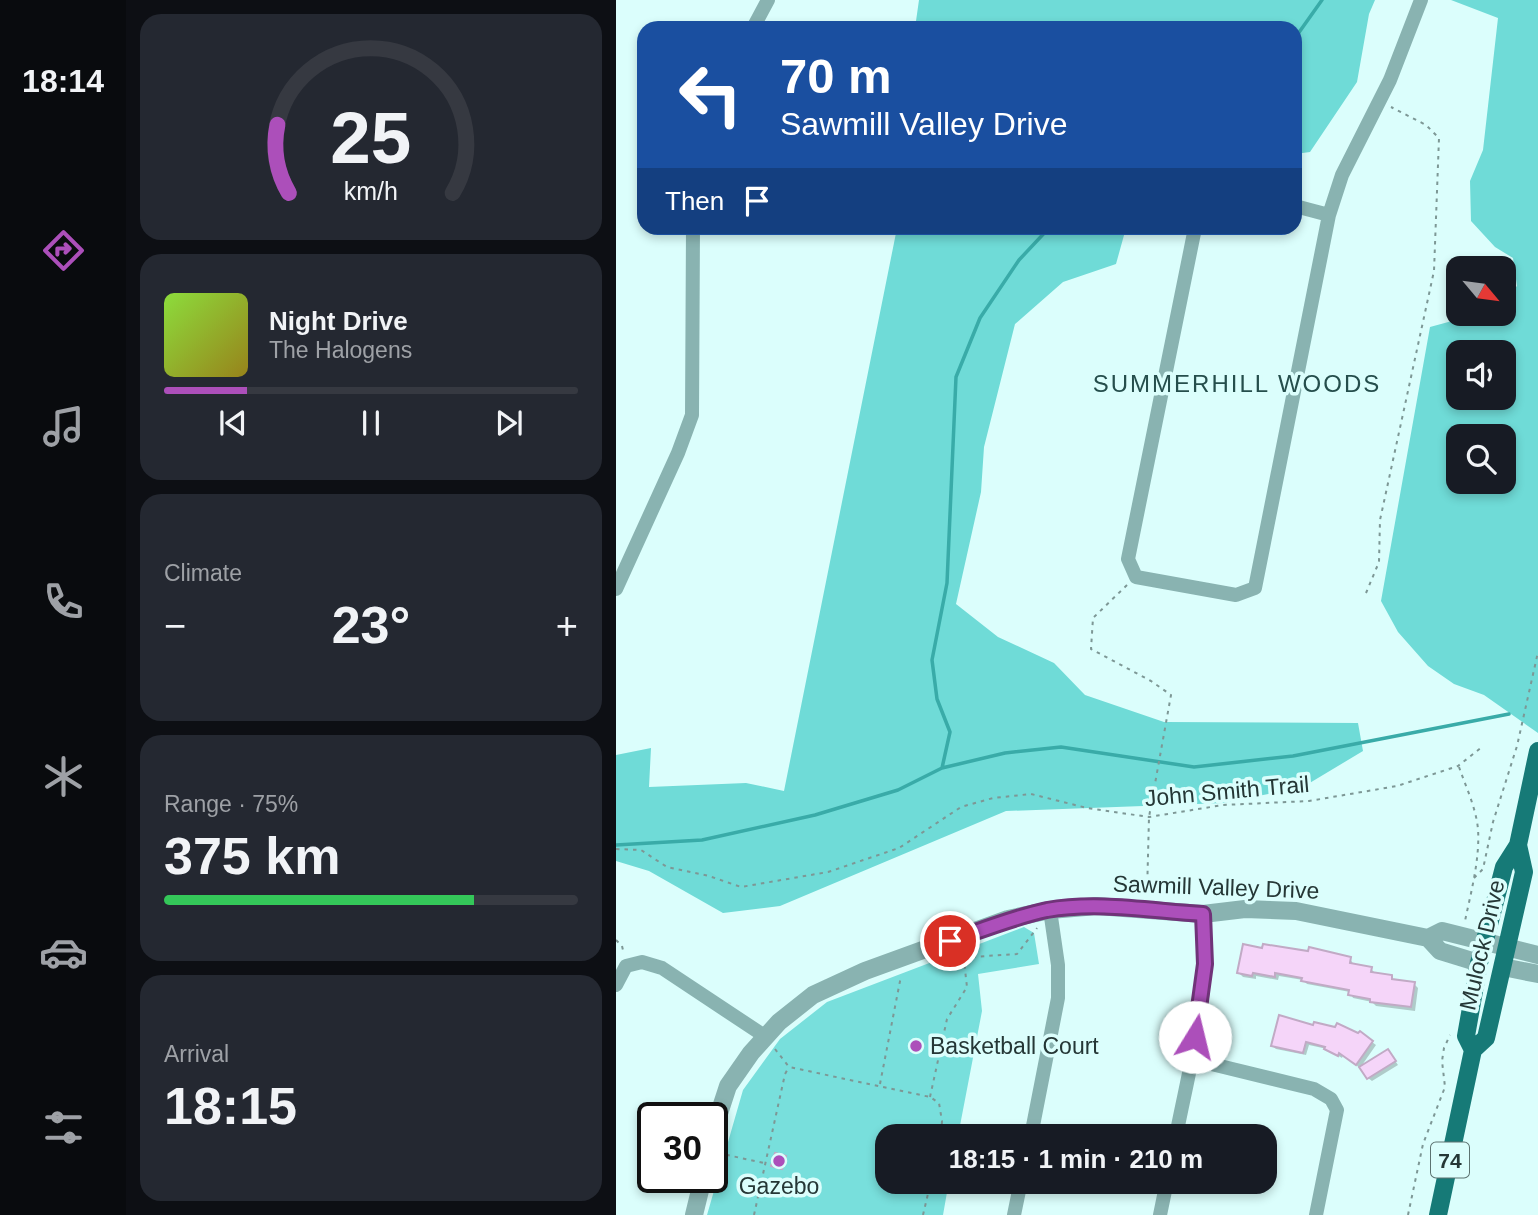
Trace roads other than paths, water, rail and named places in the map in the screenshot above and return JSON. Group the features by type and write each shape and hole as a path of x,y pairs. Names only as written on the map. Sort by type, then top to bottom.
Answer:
{"main road":[{"name":"Mulock Drive","path":"1473,1050 1466,1036 1479,963 1504,867 1518,845 1538,751"},
{"name":"Mulock Drive","path":"1438,1215 1473,1050 1486,1038 1524,872 1518,845"}],"street":[{"path":"757,21 768,0"},
{"path":"1194,235 1128,559 1136,577 1236,595 1255,588 1329,215 1342,175 1390,80 1421,0"},
{"path":"1302,208 1329,215"},
{"path":"616,589 678,453 692,415 693,235"},
{"name":"Sawmill Valley Drive","path":"723,1102 728,1086 751,1053 779,1022 813,995 865,971 1008,919 1050,910 1097,906 1203,914 1245,909 1296,911 1428,937 1442,931 1538,955"},
{"path":"1033,1124 1058,998 1058,965 1050,910"},
{"path":"1178,1124 1205,964 1203,914"},
{"name":"Sawmill Valley Drive","path":"1428,937 1440,950 1479,963"},
{"path":"616,985 626,966 642,962 662,968 766,1037"},
{"path":"1479,963 1538,974"},
{"path":"1191,1059 1314,1089 1331,1099 1337,1110 1316,1215"},
{"path":"694,1215 699,1193"},
{"path":"1014,1215 1018,1194"},
{"path":"1160,1215 1164,1194"}],"waterway":[{"path":"1302,28 1322,0"},
{"path":"942,768 950,732 937,699 932,660 947,583 956,377 980,318 1019,260 1042,235"},
{"path":"616,845 702,840 815,815 898,790 942,768 1005,753 1061,747 1194,767 1293,756 1509,714"}],"place":[{"name":"Basketball Court","path":"916,1046"},
{"name":"Gazebo","path":"779,1161"}],"district":[{"name":"SUMMERHILL WOODS","path":"1237,383"}]}
